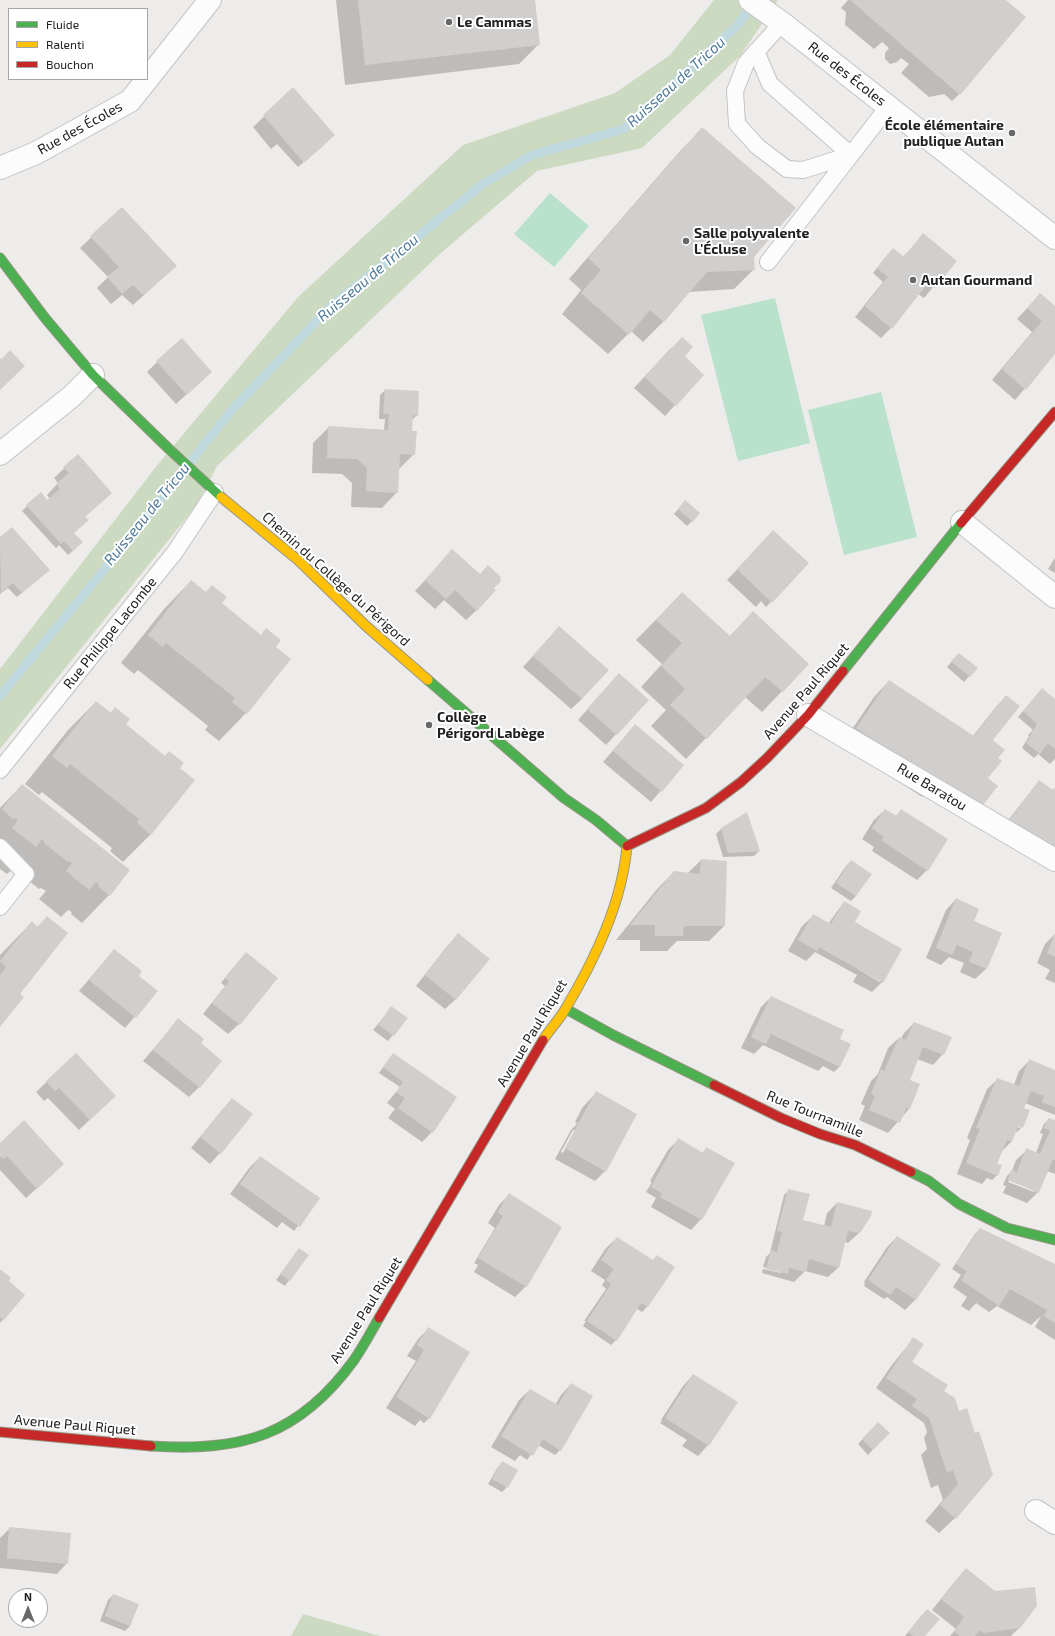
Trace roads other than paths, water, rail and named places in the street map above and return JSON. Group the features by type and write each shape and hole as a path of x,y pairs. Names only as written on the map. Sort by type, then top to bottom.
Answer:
{"street":[{"name":"Rue des Écoles","path":"148,78 210,0"},
{"name":"Rue des Écoles","path":"756,5 782,23 1055,238"},
{"name":"Rue des Écoles","path":"0,168 36,153 130,101 147,80"},
{"name":"Chemin du Collège du Périgord","path":"0,258 45,318 93,375 198,477 298,560 366,626 564,798 596,820 627,846"},
{"path":"0,454 72,396 93,375"},
{"name":"Avenue Paul Riquet","path":"0,1432 154,1447 196,1448 225,1446 257,1438 282,1428 308,1410 330,1388 354,1360 547,1034 566,1009 592,957 612,912 625,867 627,846 706,808 741,782 808,714 962,522 1055,412"},
{"path":"962,522 1055,597"},
{"name":"Rue Baratou","path":"808,714 1055,860"},
{"name":"Rue Tournamille","path":"566,1009 613,1035 781,1118 820,1134 855,1145 929,1181 959,1204 1007,1228 1055,1240"},
{"path":"1036,1511 1055,1523"}],"lane":[{"path":"782,23 746,63 736,91 737,124 758,147 787,169 803,170 851,155"},
{"path":"756,51 770,84 851,155"},
{"path":"768,262 888,107"},
{"name":"Rue Philippe Lacombe","path":"0,770 175,552 215,492"},
{"path":"0,847 26,874 0,907"}],"waterway":[{"name":"Ruisseau de Tricou","path":"0,696 122,548 231,411 331,306 483,184 532,155 624,129 738,25 754,1"}],"place":[{"name":"Le Cammas","path":"449,22"},
{"name":"École élémentaire publique Autan","path":"1012,133"},
{"name":"Salle polyvalente L'Écluse","path":"686,241"},
{"name":"Autan Gourmand","path":"913,280"},
{"name":"Collège Périgord Labège","path":"429,725"}]}
